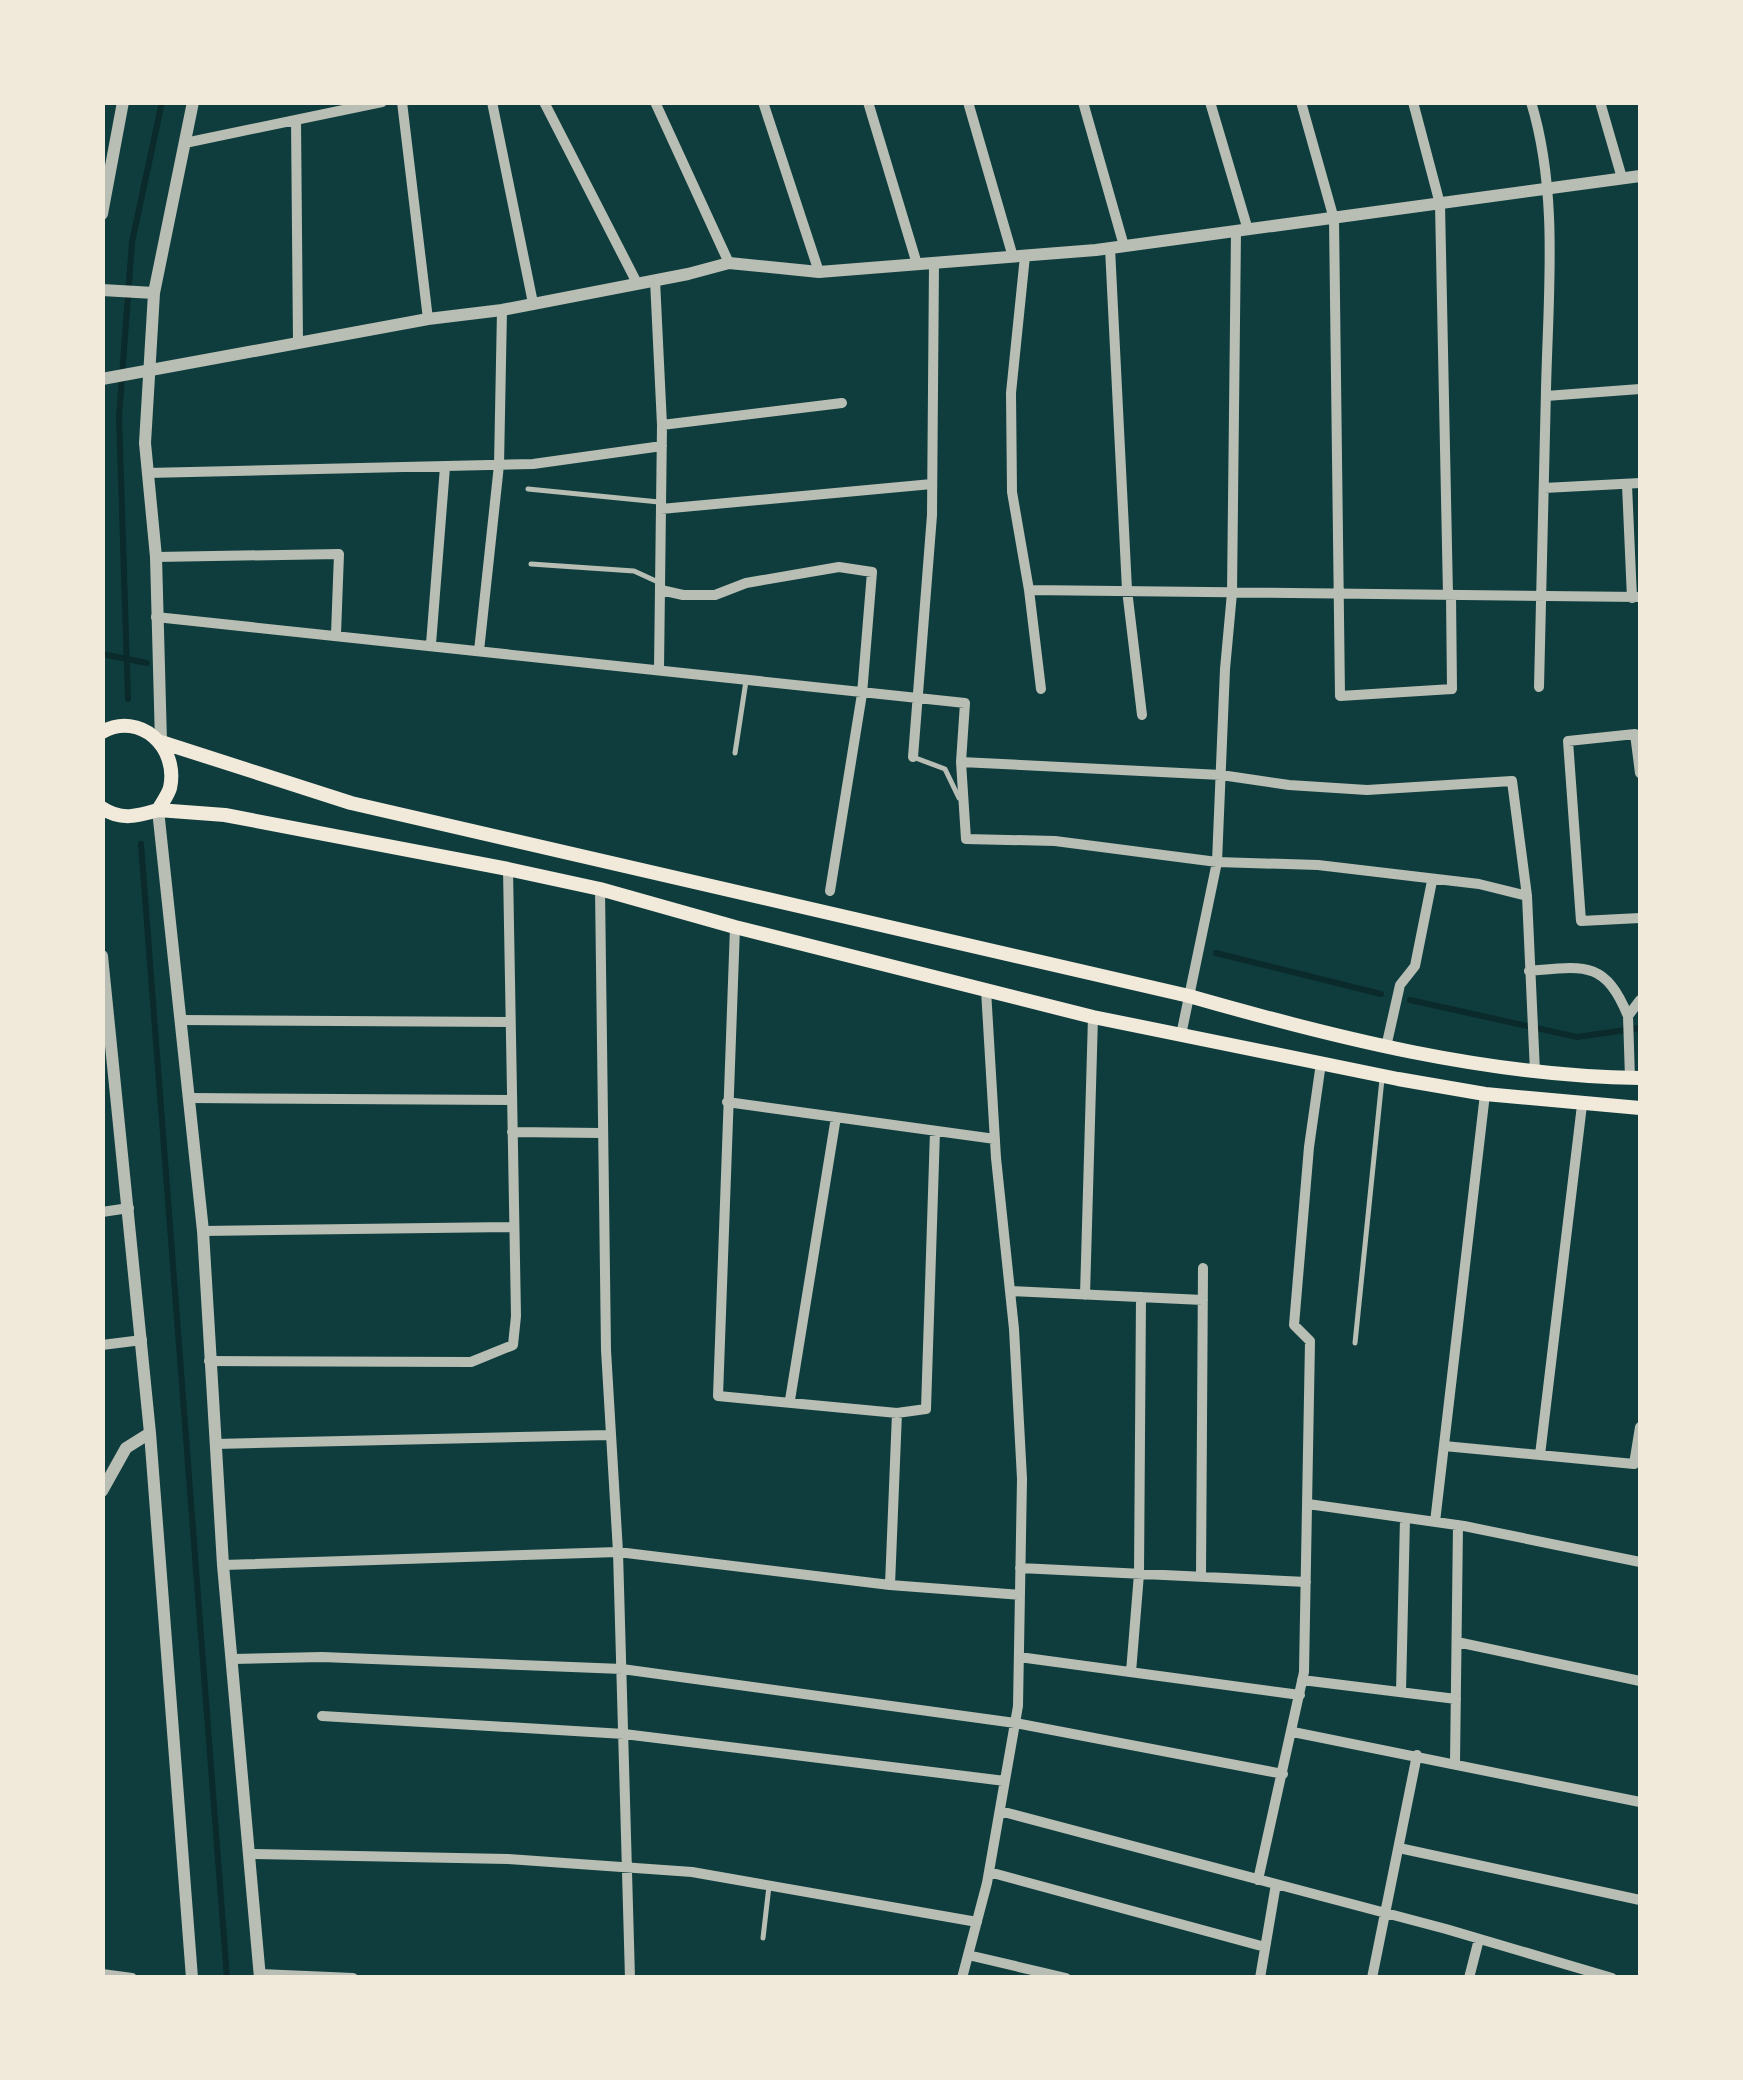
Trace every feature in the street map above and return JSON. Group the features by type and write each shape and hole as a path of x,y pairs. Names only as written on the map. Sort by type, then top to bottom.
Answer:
{"main road":[{"path":"102,732 116,725 143,728 161,742 351,803 1190,996 1386,1047 1535,1072 1635,1078"},
{"path":"158,810 170,789 170,760 161,742"},
{"path":"102,808 133,818 158,810 225,815 508,869 600,889 1093,1017 1382,1076 1484,1094 1640,1108"}],"street":[{"path":"102,214 123,102"},
{"path":"161,742 156,556 144,443 154,292 193,102"},
{"path":"185,143 382,102"},
{"path":"402,102 428,320"},
{"path":"492,102 533,302"},
{"path":"544,102 637,283"},
{"path":"655,102 729,263"},
{"path":"763,102 819,272"},
{"path":"868,102 917,264"},
{"path":"968,102 1019,256 1011,393 1012,492 1029,590 1040,689"},
{"path":"1082,102 1117,247 1126,590 1142,714"},
{"path":"1182,1035 1217,862 1232,594 1242,231 1210,102"},
{"path":"1301,102 1334,218 1340,696 1452,688 1440,204 1413,102"},
{"path":"1532,102 1541,132 1547,189 1539,687"},
{"path":"1600,102 1622,178"},
{"path":"296,120 298,342"},
{"path":"103,378 502,310 729,263 819,272 1117,247 1640,176"},
{"path":"913,757 932,484 934,263"},
{"path":"654,280 662,425 659,669"},
{"path":"102,290 154,292"},
{"path":"479,652 499,466 502,310"},
{"path":"1546,396 1640,389"},
{"path":"662,425 842,402"},
{"path":"146,473 499,466 662,446"},
{"path":"431,644 445,468"},
{"path":"1544,488 1640,483"},
{"path":"661,505 932,484"},
{"path":"1029,590 1636,598 1627,485"},
{"path":"156,556 338,554 336,634"},
{"path":"661,587 683,595 715,594 746,583 839,566 872,572 862,694 830,891"},
{"path":"156,617 965,703 962,762 966,839 1055,841 1217,862 1318,865 1479,884 1527,896"},
{"path":"1640,773 1635,734 1568,742 1582,921 1640,918"},
{"path":"962,762 1221,775 1367,790 1512,781 1527,896 1535,1072"},
{"path":"158,810 202,1231 223,1564 260,1976 353,1978"},
{"path":"210,1360 471,1362 513,1345 516,1316 508,869"},
{"path":"1386,1047 1400,985 1415,966 1432,881"},
{"path":"600,889 609,1435 618,1552 630,1978"},
{"path":"735,927 718,1396 897,1412 926,1408 935,1131"},
{"path":"102,956 108,1077 129,1208 142,1340 192,1978"},
{"path":"1529,971 1596,970 1613,986 1628,1018 1635,1078"},
{"path":"962,1978 1000,1812 1015,1724 1019,1657 1022,1479 986,990"},
{"path":"1628,1018 1640,1000"},
{"path":"1085,1294 1093,1017"},
{"path":"182,1020 510,1022"},
{"path":"1258,1880 1302,1680 1310,1341 1294,1325 1309,1148 1321,1063"},
{"path":"1435,1522 1484,1094"},
{"path":"190,1098 512,1100"},
{"path":"727,1102 995,1139"},
{"path":"1540,1455 1582,1105"},
{"path":"790,1400 836,1117"},
{"path":"512,1132 602,1133"},
{"path":"102,1212 129,1208"},
{"path":"202,1231 514,1227"},
{"path":"1200,1576 1204,1268"},
{"path":"1010,1291 1203,1300"},
{"path":"1131,1672 1139,1574 1141,1297"},
{"path":"102,1345 142,1340"},
{"path":"890,1585 897,1412"},
{"path":"1444,1446 1634,1464 1640,1427"},
{"path":"102,1491 126,1448 150,1433"},
{"path":"215,1444 609,1435"},
{"path":"1308,1504 1458,1525 1640,1562"},
{"path":"1400,1692 1405,1518"},
{"path":"1455,1763 1458,1525"},
{"path":"223,1564 618,1552 890,1585 1020,1595"},
{"path":"1020,1568 1306,1582"},
{"path":"1456,1642 1640,1681"},
{"path":"234,1659 322,1657 622,1669 1015,1724 1283,1774"},
{"path":"1019,1657 1300,1695"},
{"path":"1302,1680 1456,1698"},
{"path":"322,1716 624,1734 1005,1781"},
{"path":"1293,1732 1640,1802"},
{"path":"1372,1978 1417,1755"},
{"path":"1000,1812 1386,1913 1577,1972 1612,1978"},
{"path":"1399,1848 1640,1900"},
{"path":"251,1854 508,1859 692,1872 977,1922"},
{"path":"989,1872 1265,1947"},
{"path":"1260,1978 1276,1884"},
{"path":"1469,1978 1480,1939"},
{"path":"968,1955 1066,1978"},
{"path":"102,1974 132,1978"}],"lane":[{"path":"528,489 661,505"},
{"path":"530,564 634,571 661,587"},
{"path":"735,752 746,681"},
{"path":"913,757 945,769 964,809"},
{"path":"1355,1343 1382,1076"},
{"path":"763,1938 769,1886"}],"waterway":[{"path":"128,699 119,417 132,242 162,102"},
{"path":"102,654 147,663"},
{"path":"141,844 227,1978"},
{"path":"1216,953 1381,994"},
{"path":"1410,1000 1577,1037 1640,1028"}]}
